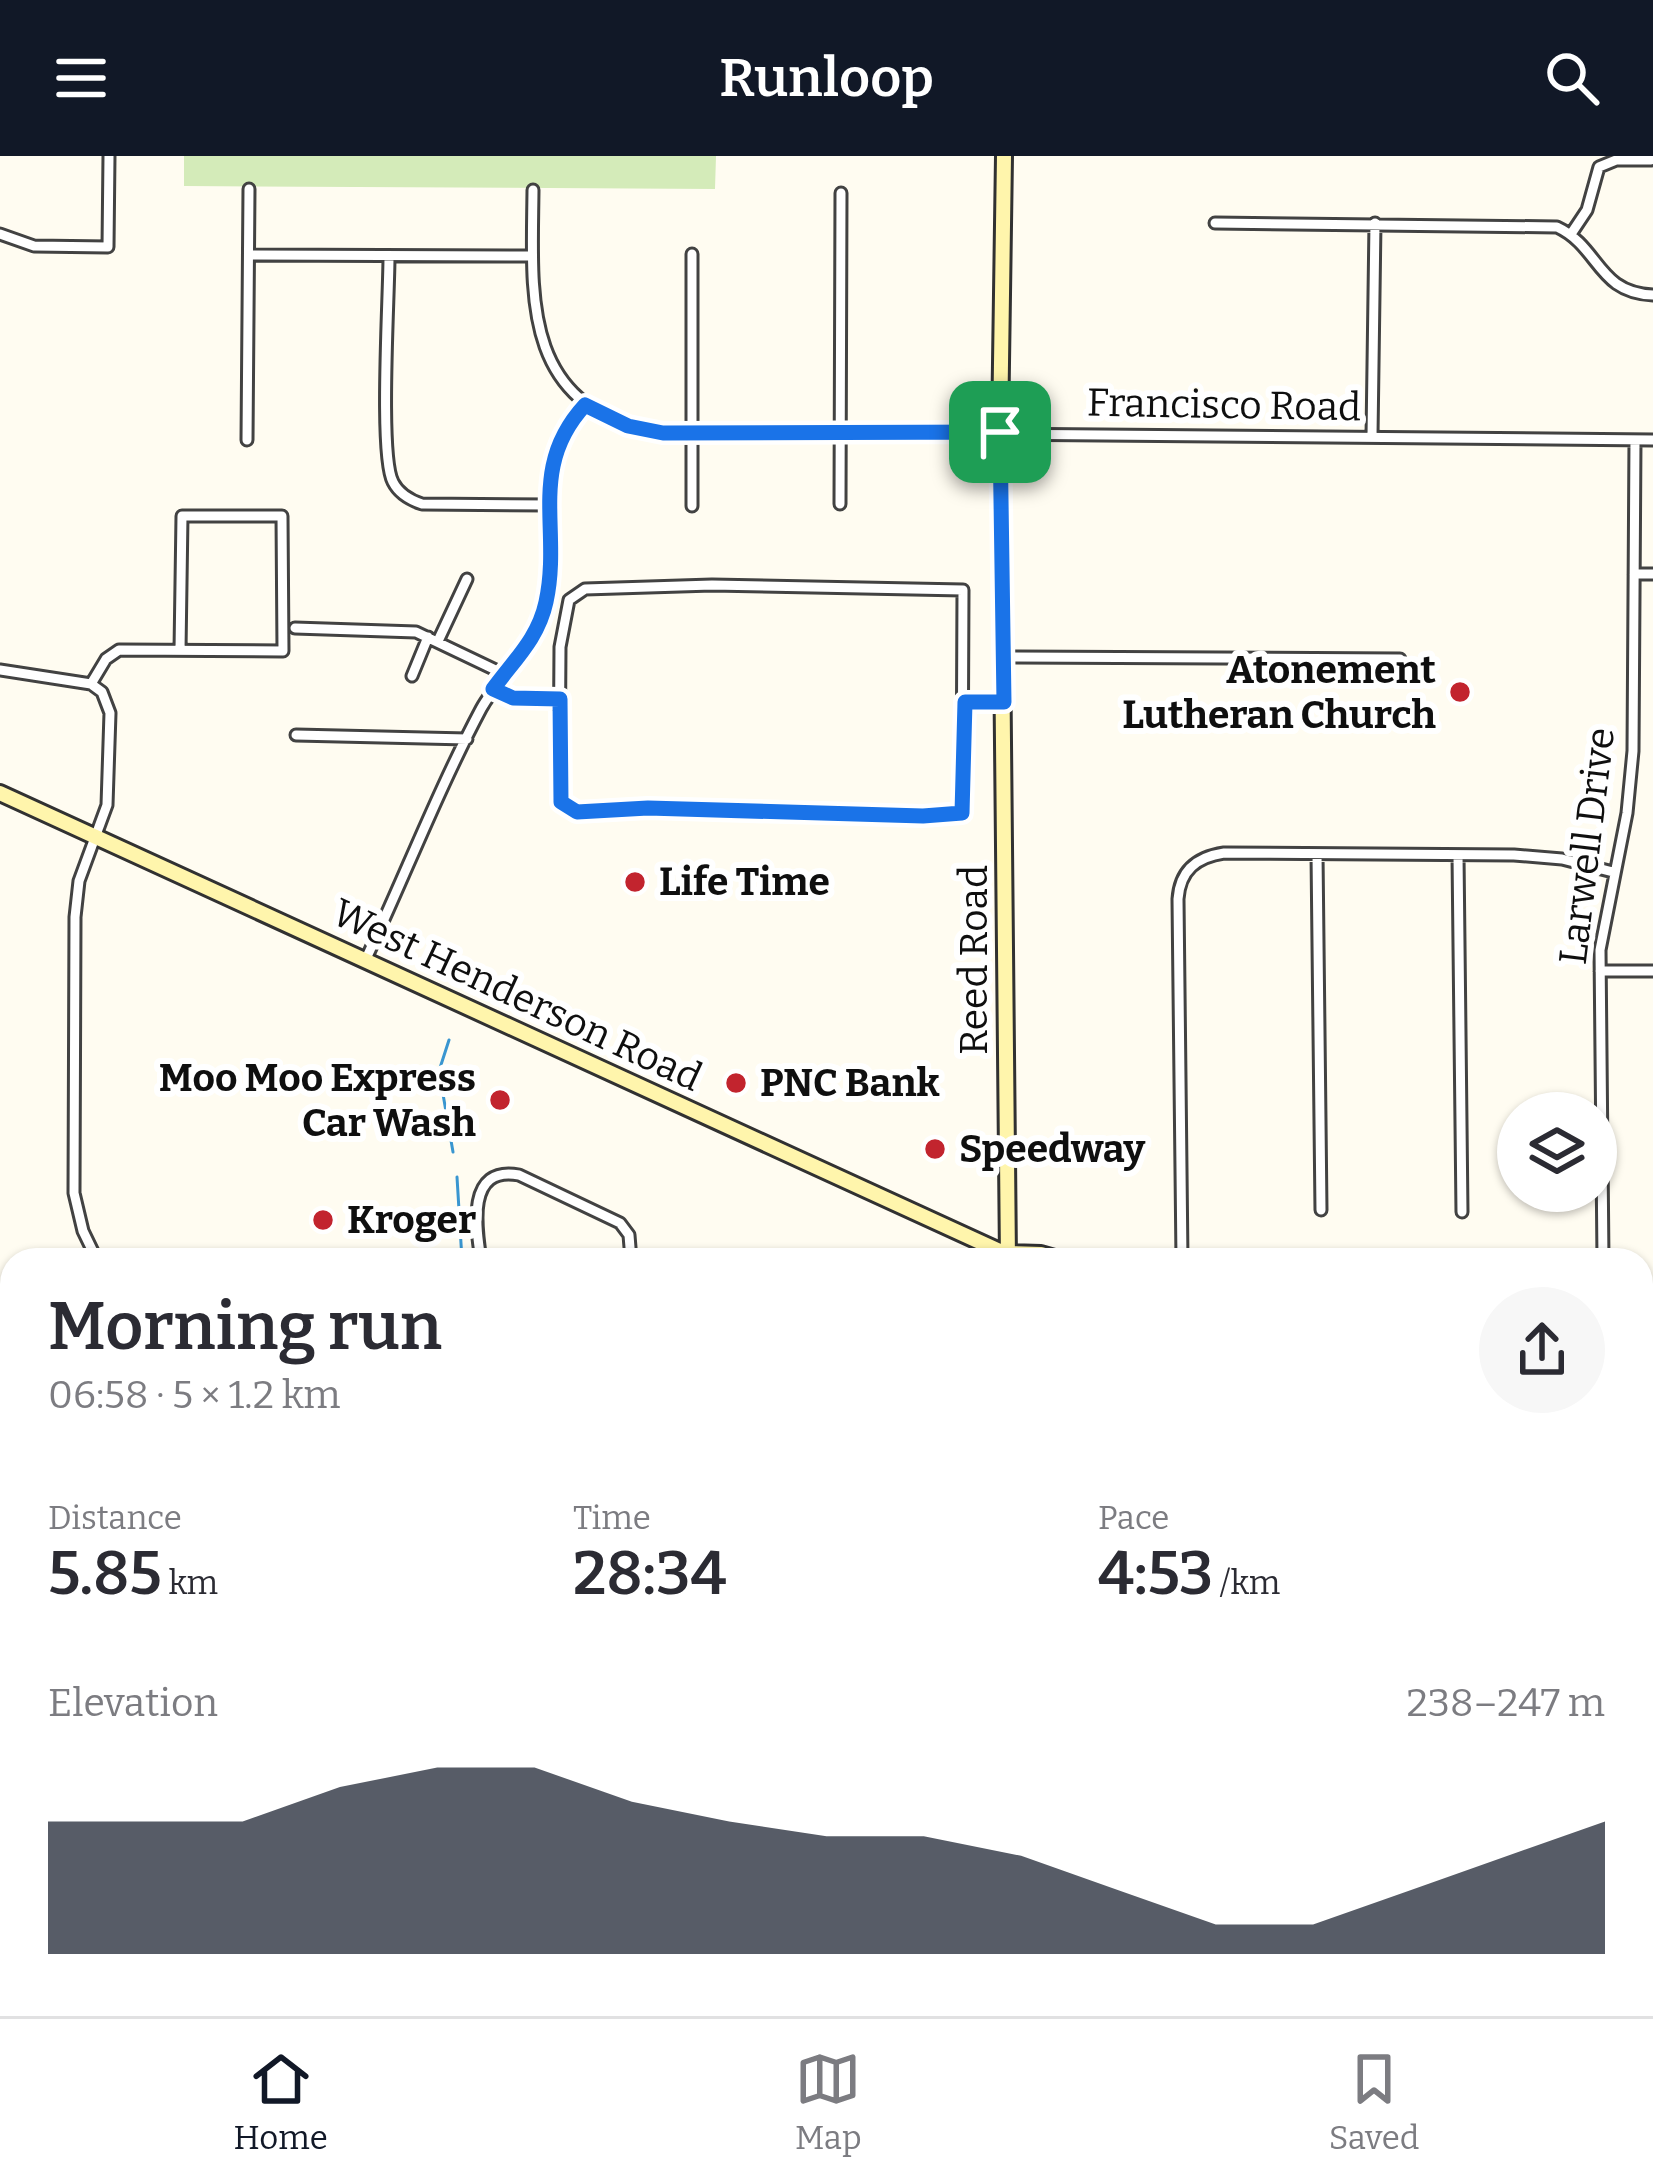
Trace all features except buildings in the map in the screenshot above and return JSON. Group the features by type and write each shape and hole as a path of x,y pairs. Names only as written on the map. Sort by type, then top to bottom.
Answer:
{"main road":[{"name":"Reed Road","path":"1004,156 1000,432 1012,1248"},
{"name":"West Henderson Road","path":"0,793 990,1248"}],"street":[{"path":"0,234 34,246 108,247 109,156"},
{"path":"1571,234 1586,210 1599,166 1616,160 1651,160"},
{"path":"248,440 249,189"},
{"path":"365,962 467,740 493,689 527,649 546,603 556,447 585,405 559,375 539,334 532,256 533,190"},
{"path":"840,504 841,193"},
{"path":"1215,223 1540,225 1582,242 1612,284 1653,295"},
{"path":"1372,436 1375,223"},
{"path":"692,254 692,506"},
{"path":"249,255 532,256"},
{"path":"389,257 387,450 394,485 422,504 549,505"},
{"name":"Francisco Road","path":"585,405 628,426 692,433 1653,440"},
{"name":"Larwell Drive","path":"1604,1248 1600,971 1633,751 1635,440"},
{"path":"92,684 106,659 118,650 283,651 282,516 182,515 180,650"},
{"path":"1634,574 1653,574"},
{"path":"412,676 467,579"},
{"path":"593,588 963,590 965,702 962,813 568,809 559,793 562,627 569,600 576,592 593,588"},
{"path":"295,628 403,630 433,639 504,674"},
{"path":"1004,657 1400,659"},
{"path":"0,670 92,684 102,692 110,713 107,805 76,892 76,1211 92,1248"},
{"path":"493,689 513,698 560,699"},
{"path":"965,702 1004,702"},
{"path":"296,735 467,740"},
{"path":"1182,1248 1178,898 1181,880 1191,866 1224,853 1538,856 1613,872"},
{"path":"1317,854 1321,1210"},
{"path":"1458,855 1462,1212"},
{"path":"1600,971 1653,971"},
{"path":"480,1248 476,1204 488,1181 505,1173 519,1175 620,1223 629,1235 630,1248"}],"green space":[{"path":"184,156 716,156 715,189 184,186"}],"waterway":[{"path":"449,1040 439,1071 453,1152"},
{"path":"457,1177 461,1248"}],"place":[{"name":"Atonement Lutheran Church","path":"1460,692"},
{"name":"Life Time","path":"635,882"},
{"name":"PNC Bank","path":"736,1083"},
{"name":"Moo Moo Express Car Wash","path":"500,1100"},
{"name":"Speedway","path":"935,1149"},
{"name":"Kroger","path":"323,1220"}],"route":[{"path":"585,405 628,426 663,433 1000,432 1004,702 965,702 962,813 923,816 648,808 577,812 561,802 560,699 513,698 493,689 527,649 539,625 549,571 550,470 561,436 585,405"}]}
